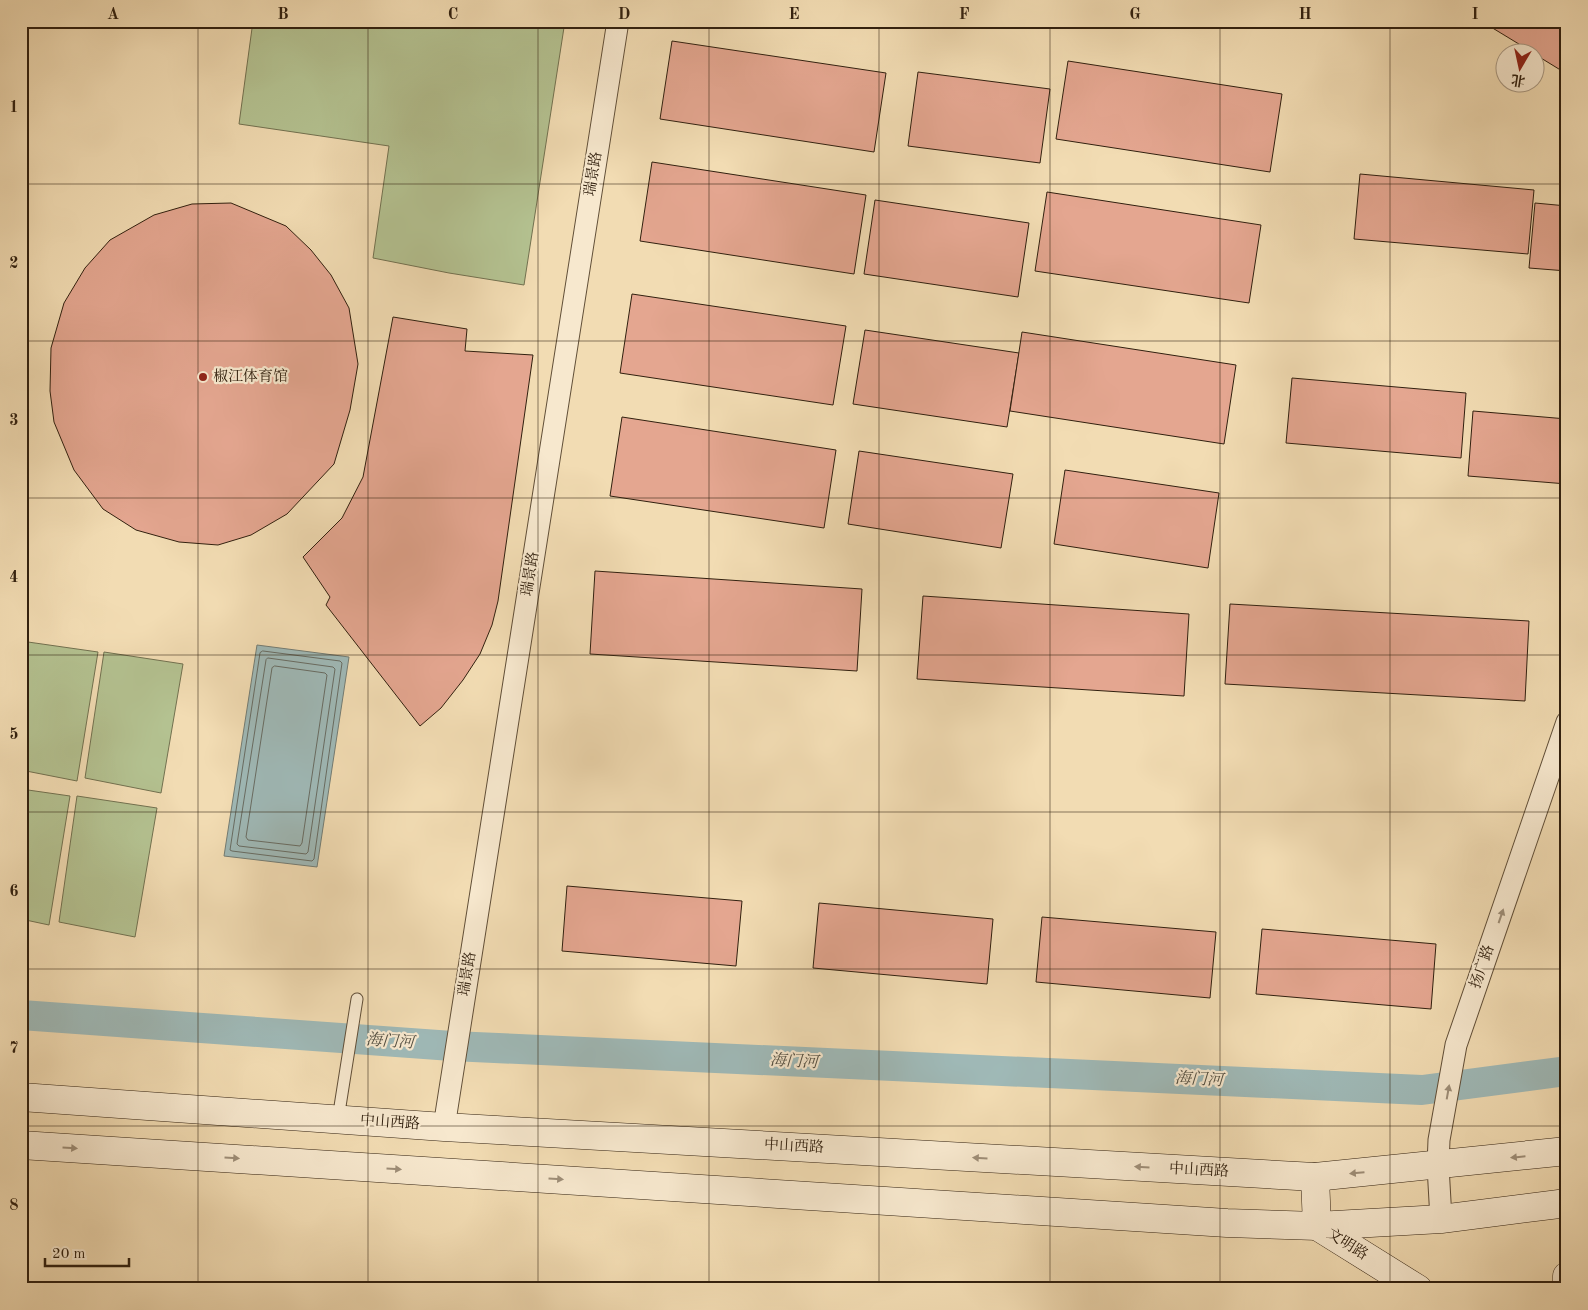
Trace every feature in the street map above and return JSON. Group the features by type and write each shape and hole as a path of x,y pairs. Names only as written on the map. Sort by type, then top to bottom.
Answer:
{"main road":[{"name":"中山西路","path":"21,1097 444,1127 1315,1177 1439,1153 1567,1151"},
{"path":"21,1145 1207,1222 1317,1226 1441,1219 1567,1203"},
{"name":"文明路","path":"1315,1177 1317,1226 1418,1289"},
{"path":"1567,1276 1567,1289"}],"street":[{"name":"瑞景路","path":"444,1127 618,21"},
{"name":"扬广路","path":"1441,1219 1439,1153 1456,1045 1567,722"}],"lane":[{"path":"338,1119 357,999"}],"green space":[{"path":"253,21 565,21 524,285 373,258 389,146 239,124"},
{"path":"21,641 98,652 77,781 21,770"},
{"path":"104,652 183,664 161,793 85,778"},
{"path":"21,789 70,796 49,925 21,919"},
{"path":"77,796 157,808 135,937 59,922"}],"water":[{"path":"257,645 349,657 317,867 224,856"}],"building":[{"path":"1481,21 1567,21 1567,74 1546,61 1546,42 1516,42"},
{"path":"672,41 886,73 874,152 660,119"},
{"path":"1068,61 1282,94 1270,172 1056,139"},
{"path":"918,72 1050,89 1040,163 908,146"},
{"path":"652,162 866,195 854,274 640,241"},
{"path":"1360,174 1534,190 1528,254 1354,239"},
{"path":"1047,192 1261,225 1249,303 1035,271"},
{"path":"875,200 1029,223 1018,297 864,274"},
{"name":"椒江体育馆","path":"231,203 286,226 311,250 331,275 349,308 358,364 350,410 334,464 287,514 251,535 218,545 179,542 136,530 103,509 74,470 54,422 50,391 51,348 64,303 85,268 110,240 154,215 192,204"},
{"path":"1535,203 1567,206 1567,271 1529,268"},
{"path":"632,294 846,326 833,405 620,373"},
{"path":"393,317 467,329 465,351 533,355 498,601 492,625 480,654 463,680 441,708 420,726 326,605 330,597 303,557 342,518 363,477"},
{"path":"865,330 1019,353 1007,427 853,404"},
{"path":"1022,332 1236,365 1224,444 1010,411"},
{"path":"1292,378 1466,393 1461,458 1286,443"},
{"path":"1473,411 1567,419 1567,484 1468,476"},
{"path":"622,417 836,450 824,528 610,496"},
{"path":"859,451 1013,474 1001,548 848,524"},
{"path":"1065,470 1219,493 1208,568 1054,544"},
{"path":"595,571 862,589 857,671 590,654"},
{"path":"923,596 1189,614 1184,696 917,679"},
{"path":"1230,604 1529,621 1525,701 1225,684"},
{"path":"567,886 742,901 736,966 562,951"},
{"path":"819,903 993,919 987,984 813,968"},
{"path":"1042,917 1216,932 1210,998 1036,982"},
{"path":"1262,929 1436,944 1431,1009 1256,994"}],"waterway":[{"name":"海门河","path":"21,1015 452,1046 1422,1090 1567,1071"}],"place":[{"name":"椒江体育馆","path":"203,377"}]}
